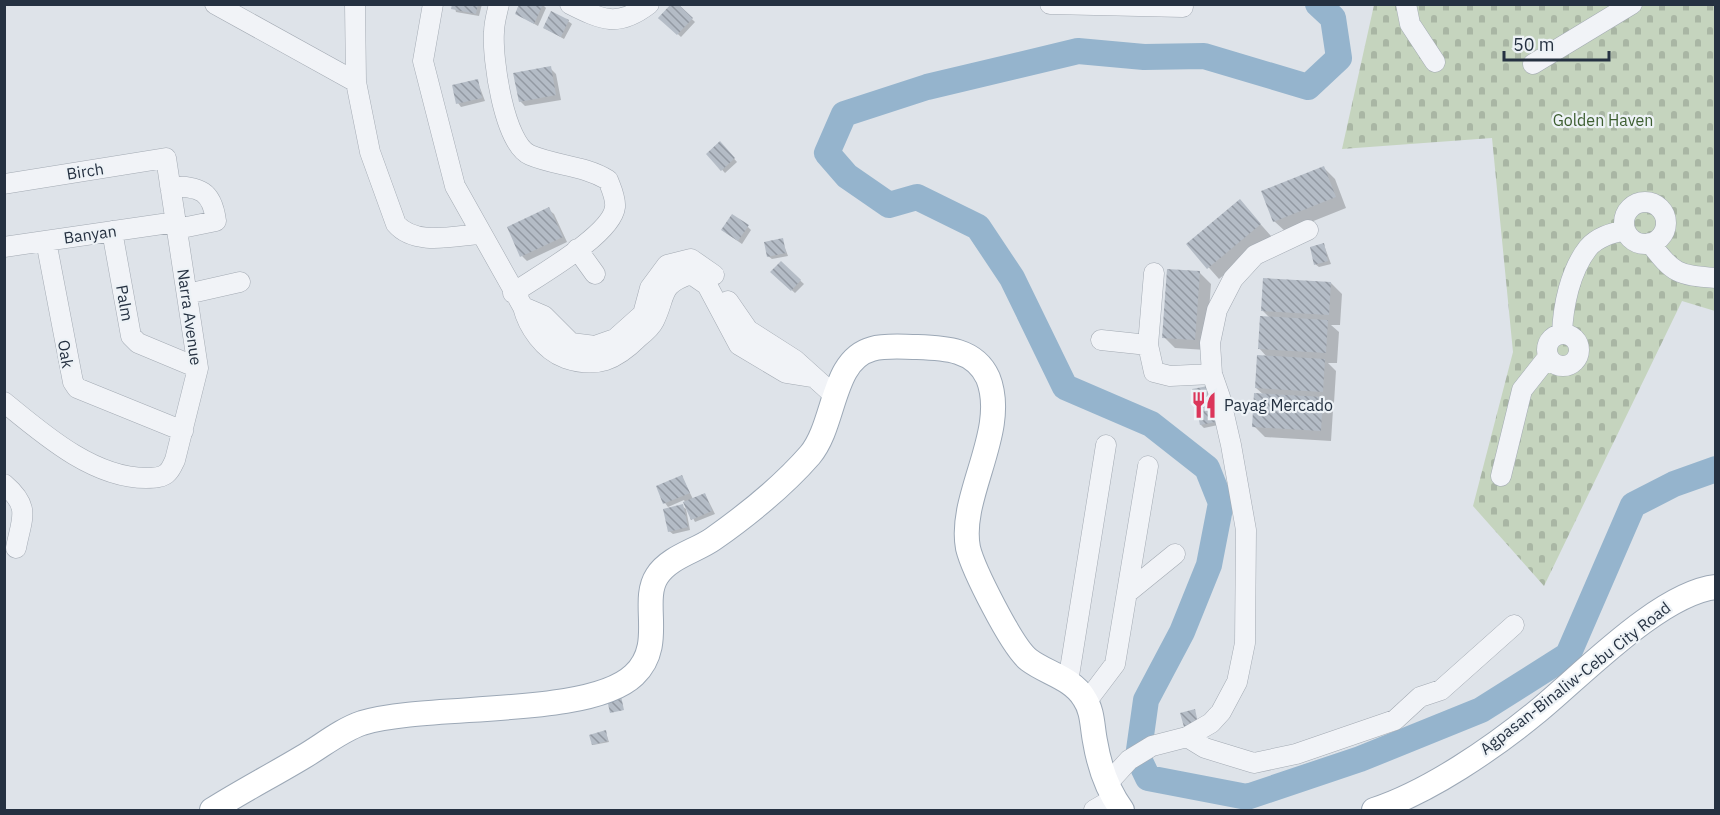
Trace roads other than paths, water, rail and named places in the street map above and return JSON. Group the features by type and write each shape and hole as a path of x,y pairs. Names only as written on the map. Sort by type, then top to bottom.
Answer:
{"main road":[{"path":"212,810 357,725 406,715 558,702 607,691 627,680 634,675 648,651 652,635 652,585 659,573 670,562 713,539 793,471 822,437 835,396 850,362 868,350 877,348 942,348 960,351 983,369 992,394 992,424 968,520 969,551 1015,647 1028,660 1068,682 1087,701 1108,793"},
{"name":"Agpasan-Binaliw-Cebu City Road","path":"1374,810 1396,804 1495,742 1536,713 1666,607 1699,589 1716,587"}],"street":[{"path":"216,4 356,82"},
{"path":"355,4 356,82 370,152 396,224 402,230 418,237 480,234"},
{"path":"433,4 423,60 455,186 518,300 528,327 558,355 578,362 600,362 621,355 654,323 664,293 673,280 691,274 708,285 744,337 786,373 812,377 835,396"},
{"path":"499,4 494,32 497,70 510,132 518,147 528,155 593,171 608,180 613,192 615,208 609,222 518,300"},
{"path":"570,4 601,19 613,21 632,15 649,4"},
{"path":"1050,4 1183,7"},
{"path":"1406,4 1410,24 1435,62"},
{"path":"1533,64 1632,4"},
{"name":"Birch","path":"4,184 166,158"},
{"name":"Narra Avenue","path":"4,402 58,444 104,469 145,478 162,476 168,472 175,460 198,369 166,158"},
{"name":"Banyan","path":"4,247 111,231 216,221 214,202 209,196 194,188 170,186"},
{"path":"1646,201 1657,205 1665,214 1666,227 1661,238 1650,243 1638,243 1625,230 1626,213 1634,204 1646,201"},
{"path":"1108,793 1128,754 1150,741 1180,738 1211,723 1221,712 1237,682 1245,643 1246,530 1231,445 1212,374 1210,343 1217,310 1233,279 1255,255 1308,230"},
{"path":"1562,334 1568,293 1588,247 1608,234 1625,230"},
{"name":"Palm","path":"111,231 130,336 138,343 198,369"},
{"name":"Oak","path":"46,241 73,382 77,388 183,431"},
{"path":"1650,243 1668,266 1685,276 1716,278"},
{"path":"577,249 595,274"},
{"path":"1154,273 1148,345 1154,372 1180,377 1212,374"},
{"path":"187,294 240,282"},
{"path":"1500,476 1522,390 1548,357 1548,344 1553,336 1562,334 1571,336 1578,343 1579,352 1576,361 1568,366 1558,366 1548,357"},
{"path":"1101,340 1148,345"},
{"path":"1068,682 1106,445"},
{"path":"1087,701 1115,664 1148,466"},
{"path":"4,484 19,496 24,510 16,548"},
{"path":"1127,593 1174,554"},
{"path":"1180,738 1254,763 1296,754 1386,724 1395,720 1420,697 1441,690 1514,625"}],"waterway":[{"path":"1318,4 1333,18 1339,58 1308,87 1204,56 1144,57 1078,51 927,87 844,114 827,153 847,176 889,205 917,197 978,227 1012,278 1065,387 1151,424 1207,468 1221,503 1209,565 1182,632 1146,700 1138,757 1148,778 1247,797 1360,759 1481,710 1568,655 1633,505 1674,484 1716,469"}],"place":[{"name":"Payag Mercado","path":"1204,405"}],"park label":[{"name":"Golden Haven","path":"1603,120"}]}
